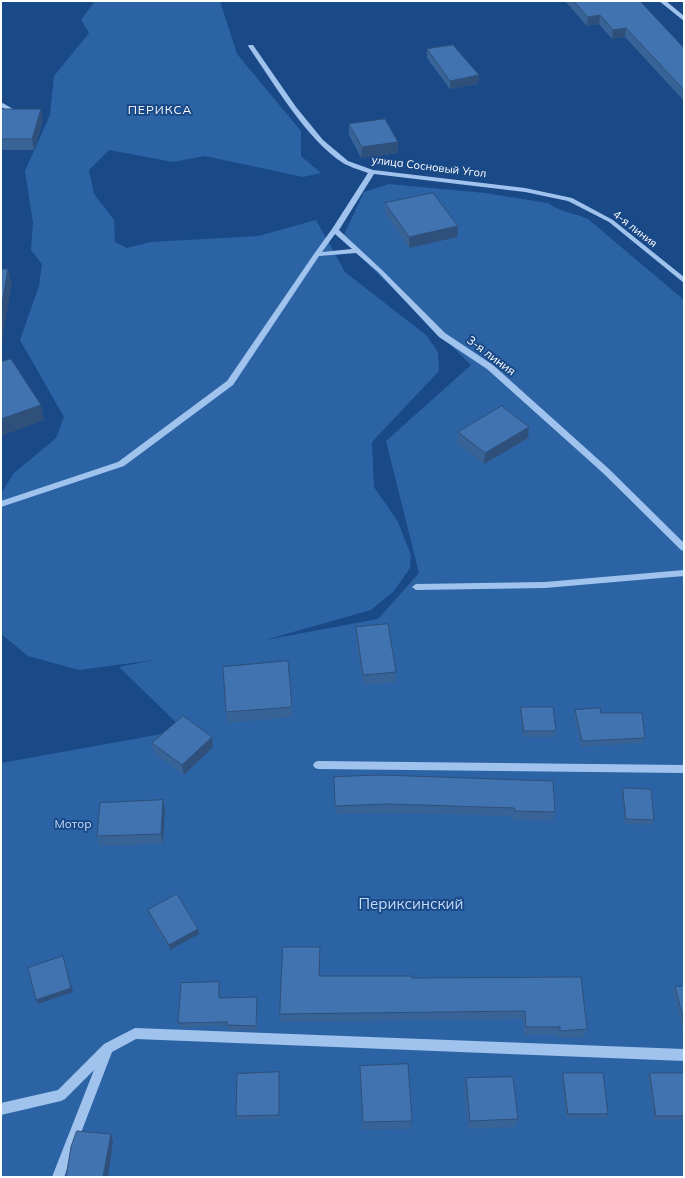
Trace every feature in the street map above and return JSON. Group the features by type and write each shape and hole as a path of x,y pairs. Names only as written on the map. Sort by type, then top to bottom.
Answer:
{"street":[{"path":"662,1 684,19"},
{"name":"улица Сосновый Угол","path":"251,46 294,108 321,140 346,162 372,172 516,189 570,199"},
{"path":"1,104 12,110"},
{"path":"1,504 121,464 230,383 316,254 335,230 372,172"},
{"name":"4-я линия","path":"570,199 611,221 684,281"},
{"name":"3-я линия","path":"335,230 442,335 490,367 606,471 684,548"},
{"path":"316,254 359,252"},
{"path":"416,587 544,585 684,573"},
{"path":"318,765 684,769"},
{"path":"1,1109 62,1094 108,1048 136,1033 684,1055"},
{"path":"58,1177 108,1048"}],"green space":[{"name":"Периксинский","path":"95,1 220,1 237,54 301,131 301,156 321,173 303,177 205,156 173,162 109,150 89,170 94,194 114,220 115,242 127,248 150,242 258,236 316,220 345,272 426,335 438,352 439,371 372,442 374,487 397,520 411,555 410,568 394,591 371,610 265,640 378,619 419,573 386,441 471,365 342,239 364,192 389,184 485,193 548,203 588,219 684,300 684,1177 1,1177 1,763 184,730 119,667 154,660 79,670 28,656 1,634 1,494 13,474 56,438 64,417 20,340 39,286 42,264 31,250 33,223 25,171 50,115 54,76 89,33 81,20"}],"building":[{"path":"574,1 640,1 684,48 684,90 626,28 613,30 600,15 588,17"},
{"path":"453,45 479,75 450,81 427,49"},
{"path":"1,109 41,109 32,139 1,139"},
{"path":"385,119 398,142 362,147 349,124"},
{"path":"433,193 458,226 409,237 385,203"},
{"path":"1,269 8,269 1,310"},
{"path":"11,359 41,405 1,419 1,362"},
{"path":"502,406 529,427 485,453 458,432"},
{"path":"388,624 396,672 363,675 356,627"},
{"path":"288,661 292,707 226,712 223,667"},
{"path":"521,707 553,707 556,731 524,731"},
{"path":"600,708 601,713 642,713 645,738 582,741 575,710"},
{"path":"183,716 212,737 182,765 152,743"},
{"path":"381,775 553,781 555,812 515,811 514,808 389,804 335,806 334,777"},
{"path":"623,788 651,789 654,820 626,819"},
{"path":"163,800 161,834 97,836 100,803"},
{"path":"177,894 198,929 169,945 148,910"},
{"path":"283,947 320,947 319,976 412,976 412,978 581,977 587,1029 560,1031 560,1027 526,1027 525,1011 280,1014"},
{"path":"63,956 71,988 36,1000 28,968"},
{"path":"219,982 219,998 257,997 256,1026 227,1025 227,1022 178,1023 181,983"},
{"path":"684,986 684,1021 675,987"},
{"path":"408,1064 412,1121 363,1122 360,1066"},
{"path":"279,1072 279,1115 236,1116 237,1074"},
{"path":"563,1073 603,1073 608,1114 568,1114"},
{"path":"650,1073 684,1073 684,1116 656,1116"},
{"path":"513,1077 518,1119 470,1121 466,1078"},
{"path":"77,1131 111,1134 103,1177 66,1177 71,1147"}],"district":[{"name":"ПЕРИКСА","path":"160,110"}],"park label":[{"name":"Мотор","path":"73,824"}]}
